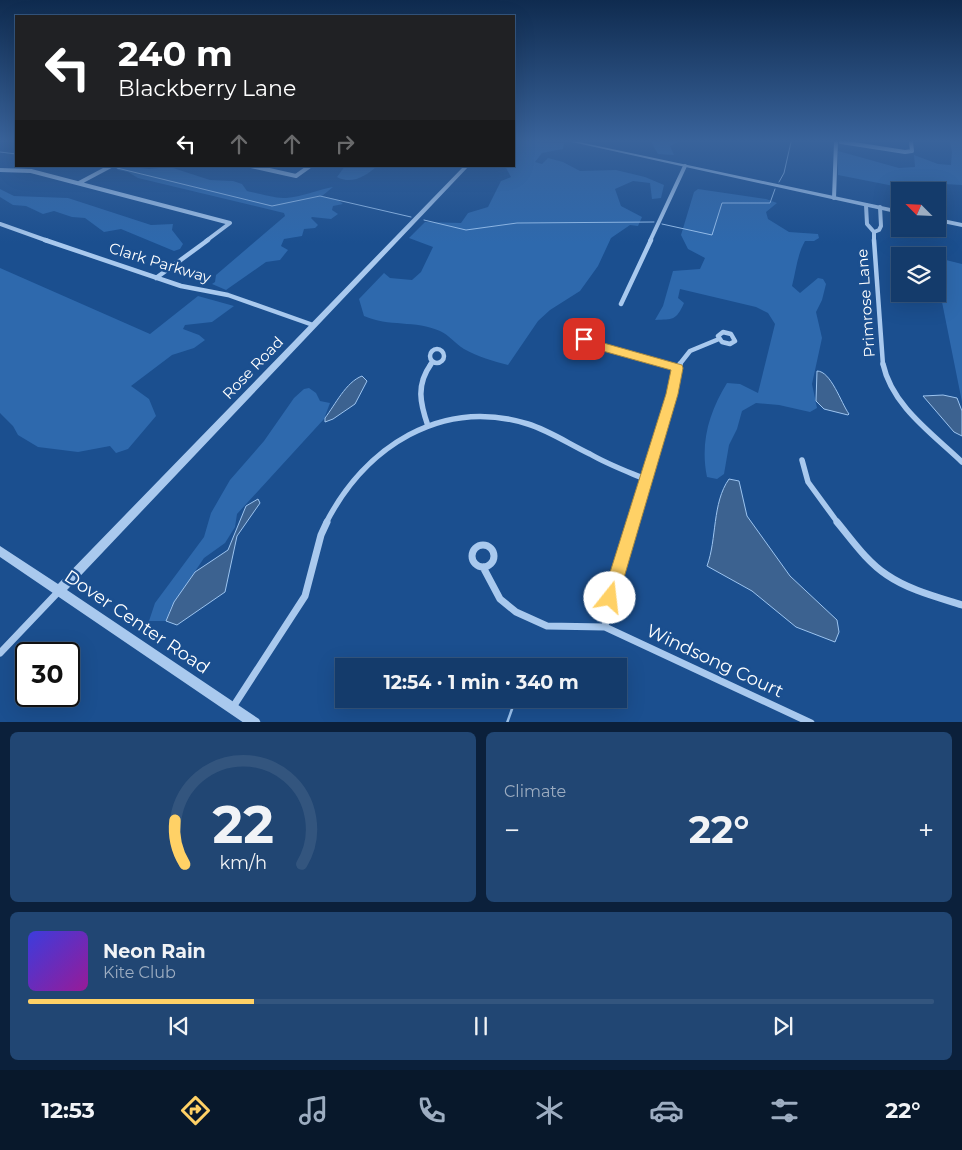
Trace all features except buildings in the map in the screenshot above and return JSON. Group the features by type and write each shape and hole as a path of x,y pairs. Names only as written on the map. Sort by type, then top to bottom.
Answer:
{"street":[{"path":"45,176 230,223 156,278"},
{"path":"78,184 93,176"},
{"name":"Rose Road","path":"60,590 458,176"},
{"path":"621,304 681,176"},
{"path":"730,176 891,210"},
{"path":"834,198 835,176"},
{"name":"Primrose Lane","path":"866,205 867,224 874,232 880,355 884,372 892,390 912,413 962,462"},
{"name":"Primrose Lane","path":"874,232 879,230 881,226 880,208"},
{"path":"946,222 962,225"},
{"name":"Clark Parkway","path":"0,224 156,278 181,286 228,295 313,325"},
{"path":"605,627 610,598 672,394 678,368 689,349 719,339"},
{"path":"596,345 678,368"},
{"path":"428,426 419,399 419,389 423,374 432,362"},
{"path":"233,707 306,594 323,528 342,492 364,465 404,436 452,419 487,417 512,420 555,434 610,464 645,479"},
{"path":"802,460 803,470 810,487 873,564 887,575 920,590 962,605"},
{"name":"Dover Center Road","path":"0,551 255,722"},
{"name":"Windsong Court","path":"482,567 500,599 516,612 547,626 605,627 811,722"},
{"path":"0,653 60,590"}],"shaded area":[{"path":"134,176 197,176 210,180 233,181 242,184 247,191 277,198 298,196 333,187 322,196 338,200 343,204 333,206 332,210 338,214 331,219 312,217 318,225 315,228 304,229 302,236 284,239 281,246 288,250 280,260 266,262 226,290 212,284 215,282 216,275 285,216 284,213"},
{"path":"338,176 364,176 353,180 337,177"},
{"path":"640,176 664,185 661,198 652,199 650,183 633,181 615,189 621,206 642,217 638,226 630,225 611,238 598,266 580,291 550,310 538,321 508,365 469,352 443,333 431,328 383,321 364,316 359,299 384,273 390,278 412,280 421,272 433,247 409,238 425,222 461,223 468,213 488,207 501,181 511,177"},
{"path":"842,176 962,176 962,185 946,184 946,182 891,182 891,185"},
{"path":"0,189 14,196 68,198 151,225 173,224 172,230 183,244 180,249 174,251 121,229 104,232 85,218 72,217 54,211 43,214 26,206 13,205 0,197"},
{"path":"698,189 766,199 777,203 766,212 768,219 789,232 818,234 819,238 814,241 805,241 802,246 792,286 800,293 818,278 823,279 826,284 822,300 816,312 822,338 812,384 817,408 810,412 779,405 756,403 742,411 737,429 729,445 724,474 717,479 707,477 705,464 708,428 715,405 727,383 740,384 758,393 775,324 768,313 756,307 680,289 678,298 684,303 679,313 670,319 655,320 663,306 673,271 700,269 705,258 688,249 681,235 694,192"},
{"path":"946,260 962,264 962,402 942,302 946,302"},
{"path":"0,268 150,334 198,296 234,306 212,322 185,325 183,329 199,335 205,340 194,348 172,355 131,386 149,399 156,416 128,449 116,453 110,446 78,452 38,447 18,435 13,426 0,413"},
{"path":"817,371 827,376 848,415 824,409 816,401"},
{"path":"362,376 367,381 355,404 333,419 325,422 325,418 341,394 351,383"},
{"path":"309,388 316,393 320,401 330,403 324,419 237,514 235,527 225,543 204,558 171,607 166,621 149,621 155,603 204,537 211,513 230,480 264,441 294,398 304,389"},
{"path":"943,395 957,398 962,411 962,436 954,432 923,396"},
{"path":"729,479 739,481 747,516 790,576 837,620 839,632 835,642 796,627 752,591 707,566 717,510"},
{"path":"258,499 260,503 237,536 225,592 177,625 166,621 174,602 195,572 228,550 246,506"}],"waterway":[{"path":"148,176 272,206 320,196 411,217"},
{"path":"779,182 783,176"},
{"path":"662,224 712,235 722,203 770,203 775,189"},
{"path":"424,220 466,230 517,223 654,222"},
{"path":"507,722 512,709"}],"route":[{"path":"584,339 593,340 596,345 678,368 672,394 610,598"}]}
